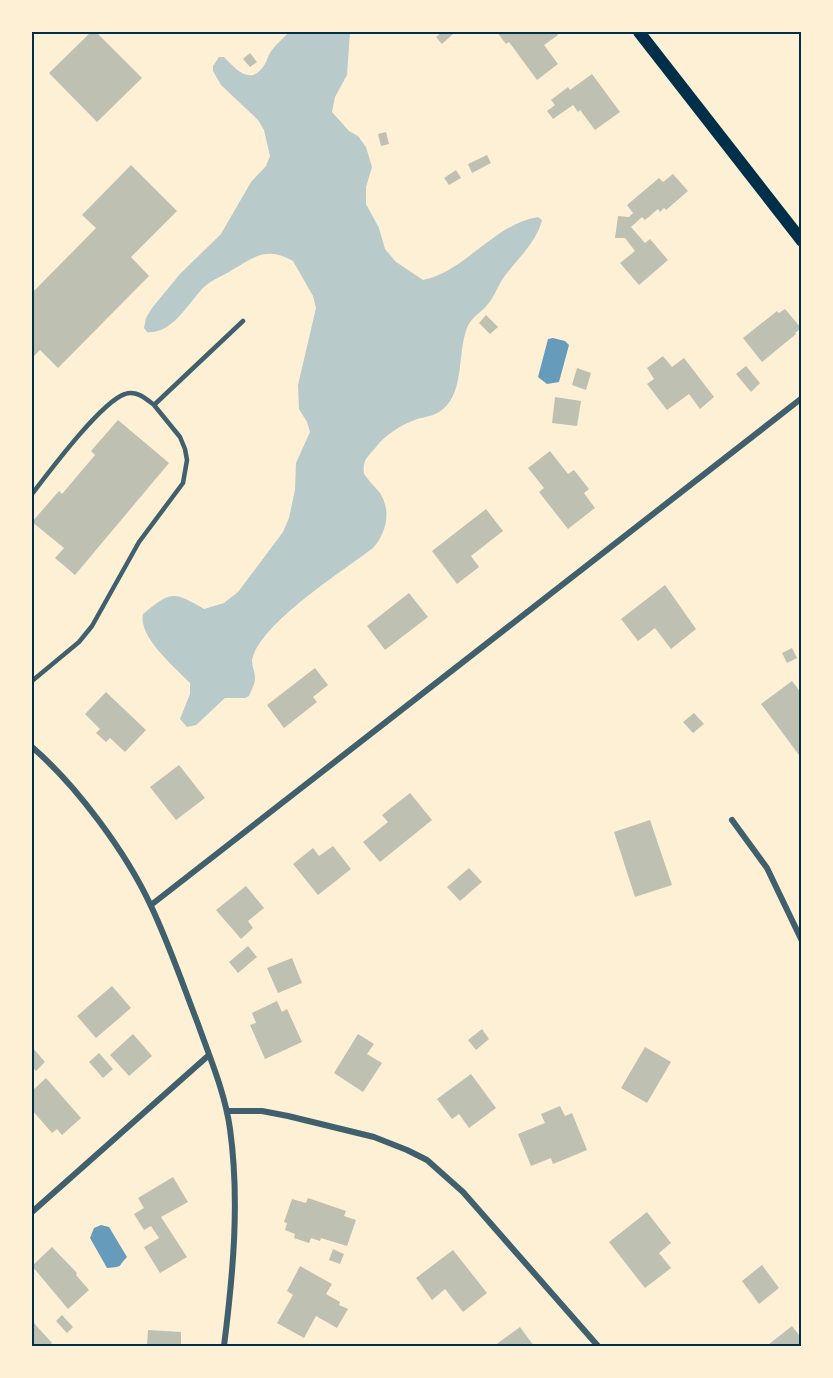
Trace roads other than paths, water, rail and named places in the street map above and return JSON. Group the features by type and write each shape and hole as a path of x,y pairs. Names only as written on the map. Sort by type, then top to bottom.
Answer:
{"main road":[{"path":"639,32 801,241"}],"street":[{"path":"151,905 801,398"},
{"path":"32,747 85,805 127,864 151,905 182,979 227,1111 233,1151 234,1217 224,1347"},
{"path":"732,820 767,868 801,941"},
{"path":"32,1212 209,1055"},
{"path":"227,1111 262,1111 374,1137 427,1160 470,1200 598,1347"}],"lane":[{"path":"154,405 243,321"},
{"path":"32,494 94,418 126,393 144,396 154,405 176,431 185,448 187,460 183,483 140,542 101,612 75,646 32,681"}],"water":[{"path":"548,339 565,341 569,345 559,382 547,384 538,377"},
{"path":"101,1225 109,1227 127,1257 118,1267 107,1268 90,1238 94,1228"}]}
